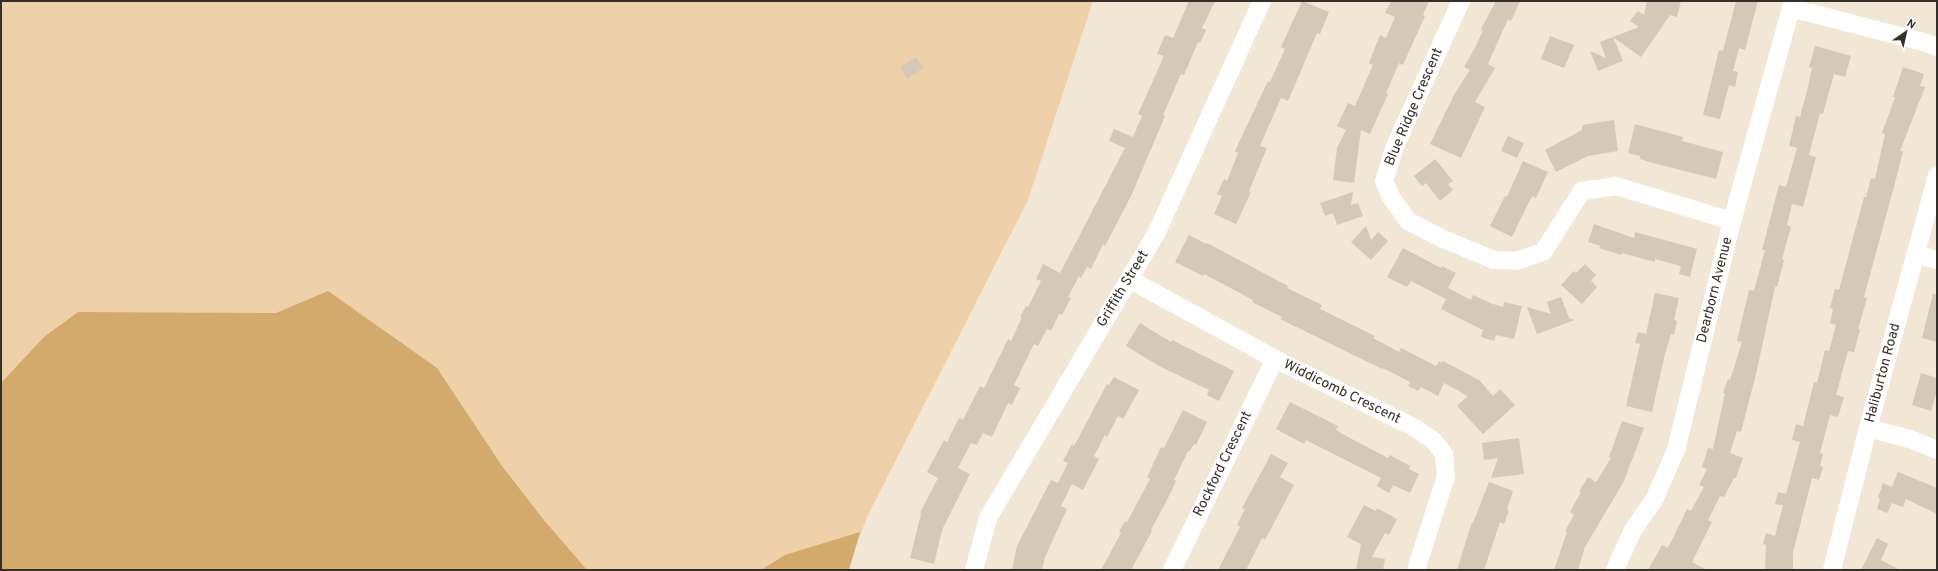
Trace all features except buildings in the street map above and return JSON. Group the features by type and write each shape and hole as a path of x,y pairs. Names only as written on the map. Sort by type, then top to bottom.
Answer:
{"street":[{"name":"Griffith Street","path":"974,570 988,518 1156,232 1262,1"},
{"name":"Blue Ridge Crescent","path":"1461,1 1395,146 1384,181 1391,198 1408,221 1442,239 1494,260 1516,261 1542,252 1582,191 1616,186 1732,221"},
{"name":"Dearborn Avenue","path":"1615,570 1633,530 1654,500 1676,450 1732,221 1792,5"},
{"path":"1792,5 1937,47"},
{"name":"Haliburton Road","path":"1832,570 1868,428 1937,176"},
{"path":"1915,254 1937,260"},
{"name":"Widdicomb Crescent","path":"1129,279 1275,359 1416,428 1433,440 1444,454 1446,476 1416,570"},
{"name":"Rockford Crescent","path":"1172,570 1275,359"},
{"path":"1868,428 1910,439 1937,450"}],"shaded area":[{"path":"1,1 1093,1 1028,200 867,517 847,570 1,570"},
{"path":"328,291 437,368 502,466 543,519 587,570 1,570 1,383 44,337 78,312 276,313"},
{"path":"860,532 849,570 761,570 785,555"}]}
